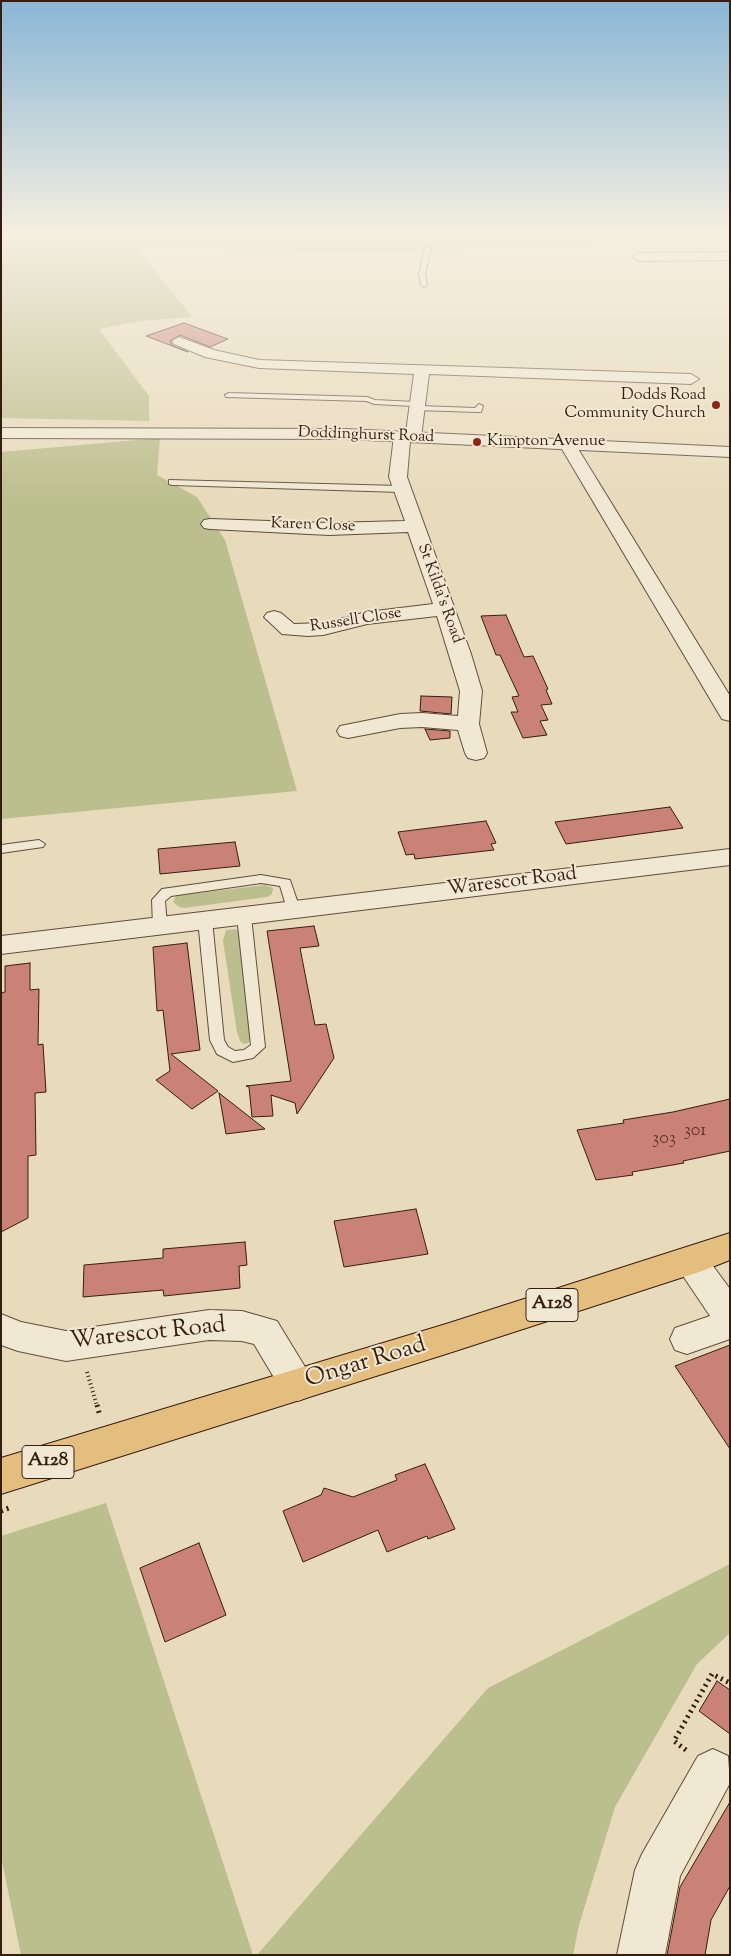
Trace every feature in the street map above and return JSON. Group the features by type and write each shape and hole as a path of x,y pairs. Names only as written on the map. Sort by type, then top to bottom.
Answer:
{"main road":[{"name":"Ongar Road","path":"1,1476 298,1385 690,1261 730,1246"}],"street":[{"path":"179,341 210,354 259,364 691,379"},
{"name":"St Kilda's Road","path":"422,371 416,406 398,477 461,654 471,692 468,724 476,753"},
{"name":"Doddinghurst Road","path":"1,433 257,433 408,436 730,452"},
{"path":"567,444 730,714"},
{"name":"Karen Close","path":"210,524 329,529 415,526"},
{"name":"Russell Close","path":"274,617 289,630 308,630 323,629 367,618 444,609"},
{"path":"348,731 400,721 422,720 468,724"},
{"name":"Warescot Road","path":"1,945 730,857"},
{"path":"690,1261 730,1316"},
{"path":"687,1339 730,1324"},
{"name":"Warescot Road","path":"1,1329 18,1336 66,1346 209,1325 242,1326 265,1332 298,1385"},
{"path":"641,1955 658,1870 713,1771"}],"lane":[{"path":"229,395 367,399 374,402 478,410 479,406"},
{"path":"172,482 401,489"},
{"path":"1,849 38,844"},
{"path":"160,925 158,900 167,892 261,879 286,883 294,909"},
{"path":"205,920 217,1040 222,1050 233,1057 248,1054 258,1047 244,916"}],"path":[{"path":"79,1344 102,1445"},
{"path":"713,1771 674,1741 712,1674 730,1683"}],"green space":[{"path":"2,324 123,324 99,329 149,396 149,421 1,418"},
{"path":"160,438 157,475 197,497 225,540 297,791 1,819 1,452"},
{"path":"265,885 273,888 272,894 267,897 184,908 179,907 173,902 176,896"},
{"path":"236,929 241,935 251,1039 248,1043 244,1044 240,1041 237,1032 223,941 226,930"},
{"path":"106,1503 253,1955 21,1955 1,1856 1,1536"},
{"path":"730,1564 730,1633 697,1664 615,1807 579,1925 573,1955 257,1955 488,1688"}],"building":[{"path":"180,324 188,324 228,339 210,347 180,335 170,341 173,346 188,352 146,336"},
{"path":"506,615 524,657 533,656 548,689 546,690 552,704 541,705 548,720 540,721 547,735 523,738 511,712 518,712 512,697 519,696 500,655 496,655 481,616"},
{"path":"421,696 452,697 451,714 420,711"},
{"path":"425,729 450,731 450,738 430,740"},
{"path":"670,807 683,828 566,844 555,822"},
{"path":"486,821 496,843 491,844 494,850 415,859 414,854 406,855 398,832"},
{"path":"235,842 240,866 160,874 158,849"},
{"path":"314,926 319,946 300,948 315,1025 326,1024 334,1058 297,1114 295,1103 271,1095 273,1116 252,1117 249,1087 246,1086 291,1081 267,931"},
{"path":"187,943 200,1050 171,1054 218,1091 192,1109 156,1080 170,1071 163,1010 157,1011 153,947"},
{"path":"30,963 30,990 39,989 38,1045 43,1044 46,1092 35,1093 36,1155 28,1156 28,1218 1,1232 1,993 5,992 5,966"},
{"path":"219,1093 265,1129 226,1134"},
{"path":"730,1099 730,1151 683,1161 684,1163 632,1172 633,1175 596,1180 577,1130 624,1123 623,1120 673,1112"},
{"path":"416,1209 428,1254 344,1267 334,1221"},
{"path":"245,1242 247,1265 239,1266 240,1288 164,1296 163,1290 83,1297 84,1265 163,1258 163,1249"},
{"path":"730,1345 730,1449 675,1366"},
{"path":"425,1464 455,1529 428,1539 427,1536 387,1552 378,1530 303,1562 283,1511 321,1495 324,1488 353,1497 397,1480 395,1475"},
{"path":"199,1543 226,1615 165,1642 140,1568"},
{"path":"717,1681 730,1690 730,1734 699,1711"},
{"path":"730,1802 730,1886 711,1920 705,1955 667,1955 680,1887"}],"place":[{"name":"Dodds Road Community Church","path":"716,405"},
{"name":"Kimpton Avenue","path":"477,442"}]}
